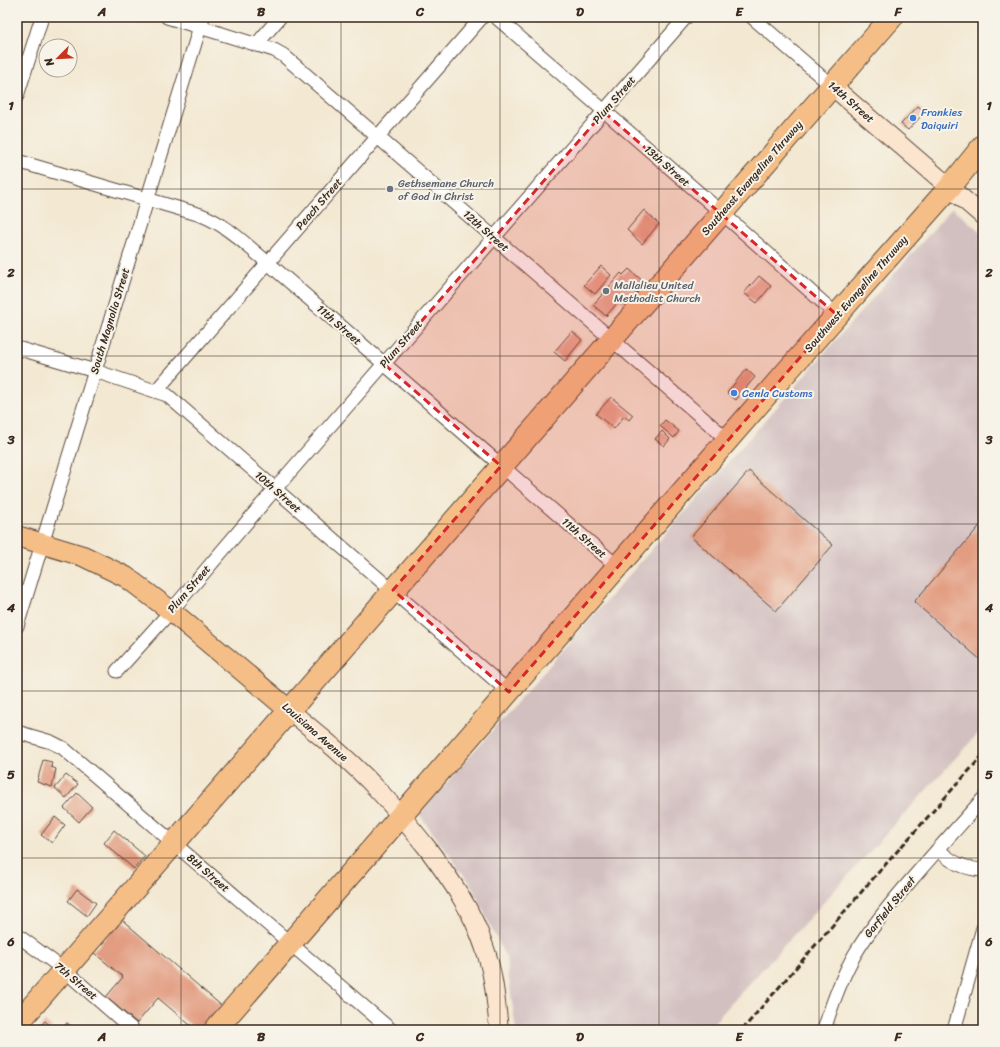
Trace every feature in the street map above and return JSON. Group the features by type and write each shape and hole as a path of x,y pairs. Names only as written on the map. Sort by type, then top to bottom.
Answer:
{"highway":[{"name":"Southeast Evangeline Thruway","path":"17,1024 892,17"},
{"name":"Southwest Evangeline Thruway","path":"215,1030 836,315 950,187 983,146"}],"main road":[{"name":"14th Street","path":"832,86 983,216"},
{"name":"Louisiana Avenue","path":"17,536 83,556 126,577 171,611 337,750 377,789 401,815 440,864 472,915 485,947 490,968 496,1000 499,1030"}],"street":[{"path":"17,96 42,17"},
{"name":"12th Street","path":"167,17 202,22 274,50 283,55 728,440"},
{"path":"256,44 280,17"},
{"name":"Peach Street","path":"156,391 482,17"},
{"name":"13th Street","path":"496,17 722,213 836,315"},
{"name":"Plum Street","path":"117,671 171,611 275,489 686,17"},
{"name":"14th Street","path":"752,17 832,86"},
{"name":"South Magnolia Street","path":"17,626 202,22"},
{"name":"11th Street","path":"17,161 214,220 267,262 618,567"},
{"name":"10th Street","path":"17,348 95,371 167,395 509,692"},
{"name":"8th Street","path":"17,732 51,742 63,748 391,1030"},
{"name":"Garfield Street","path":"824,1030 832,1002 854,954 885,910 983,799"},
{"path":"938,849 947,858 961,865 983,870"},
{"path":"954,1030 983,928"},
{"name":"7th Street","path":"17,935 63,970 133,1030"}],"highlighted area":[{"path":"604,112 837,315 509,692 393,590 501,466 384,364"}],"shaded area":[{"path":"952,208 983,234 983,728 707,1030 516,1030 506,958 470,883 419,814"}],"building":[{"name":"Frankies Daiquiri","path":"918,106 925,112 908,130 901,124"},
{"path":"644,210 659,224 642,244 627,230"},
{"path":"601,266 611,275 595,294 584,285"},
{"path":"629,269 646,284 627,306 620,300 606,316 593,305 621,273 623,275"},
{"path":"759,276 771,286 757,303 744,293"},
{"path":"572,331 582,340 565,361 554,352"},
{"path":"746,369 755,377 736,400 727,393"},
{"path":"611,397 633,415 629,420 624,416 614,429 596,414"},
{"path":"665,420 679,431 674,438 660,426"},
{"path":"662,431 670,439 664,446 655,439"},
{"path":"749,471 833,545 776,611 691,537"},
{"path":"983,522 983,662 914,602"},
{"path":"43,760 52,762 51,767 56,769 52,787 37,782"},
{"path":"66,775 78,784 66,798 55,788"},
{"path":"77,793 92,807 79,822 64,808"},
{"path":"55,817 65,825 52,843 41,835"},
{"path":"114,830 145,856 134,869 104,843"},
{"path":"77,889 96,903 87,916 68,901"},
{"path":"121,919 223,1007 203,1030 196,1030 158,998 137,1023 106,997 123,977 93,952"},
{"path":"45,1021 52,1027 49,1030 37,1030"},
{"path":"67,1023 75,1030 62,1030"}],"railway":[{"path":"742,1030 877,874 983,755"}],"place":[{"name":"Frankies Daiquiri","path":"913,118"},
{"name":"Gethsemane Church of God in Christ","path":"390,189"},
{"name":"Mallalieu United Methodist Church","path":"606,291"},
{"name":"Cenla Customs","path":"734,393"}]}
